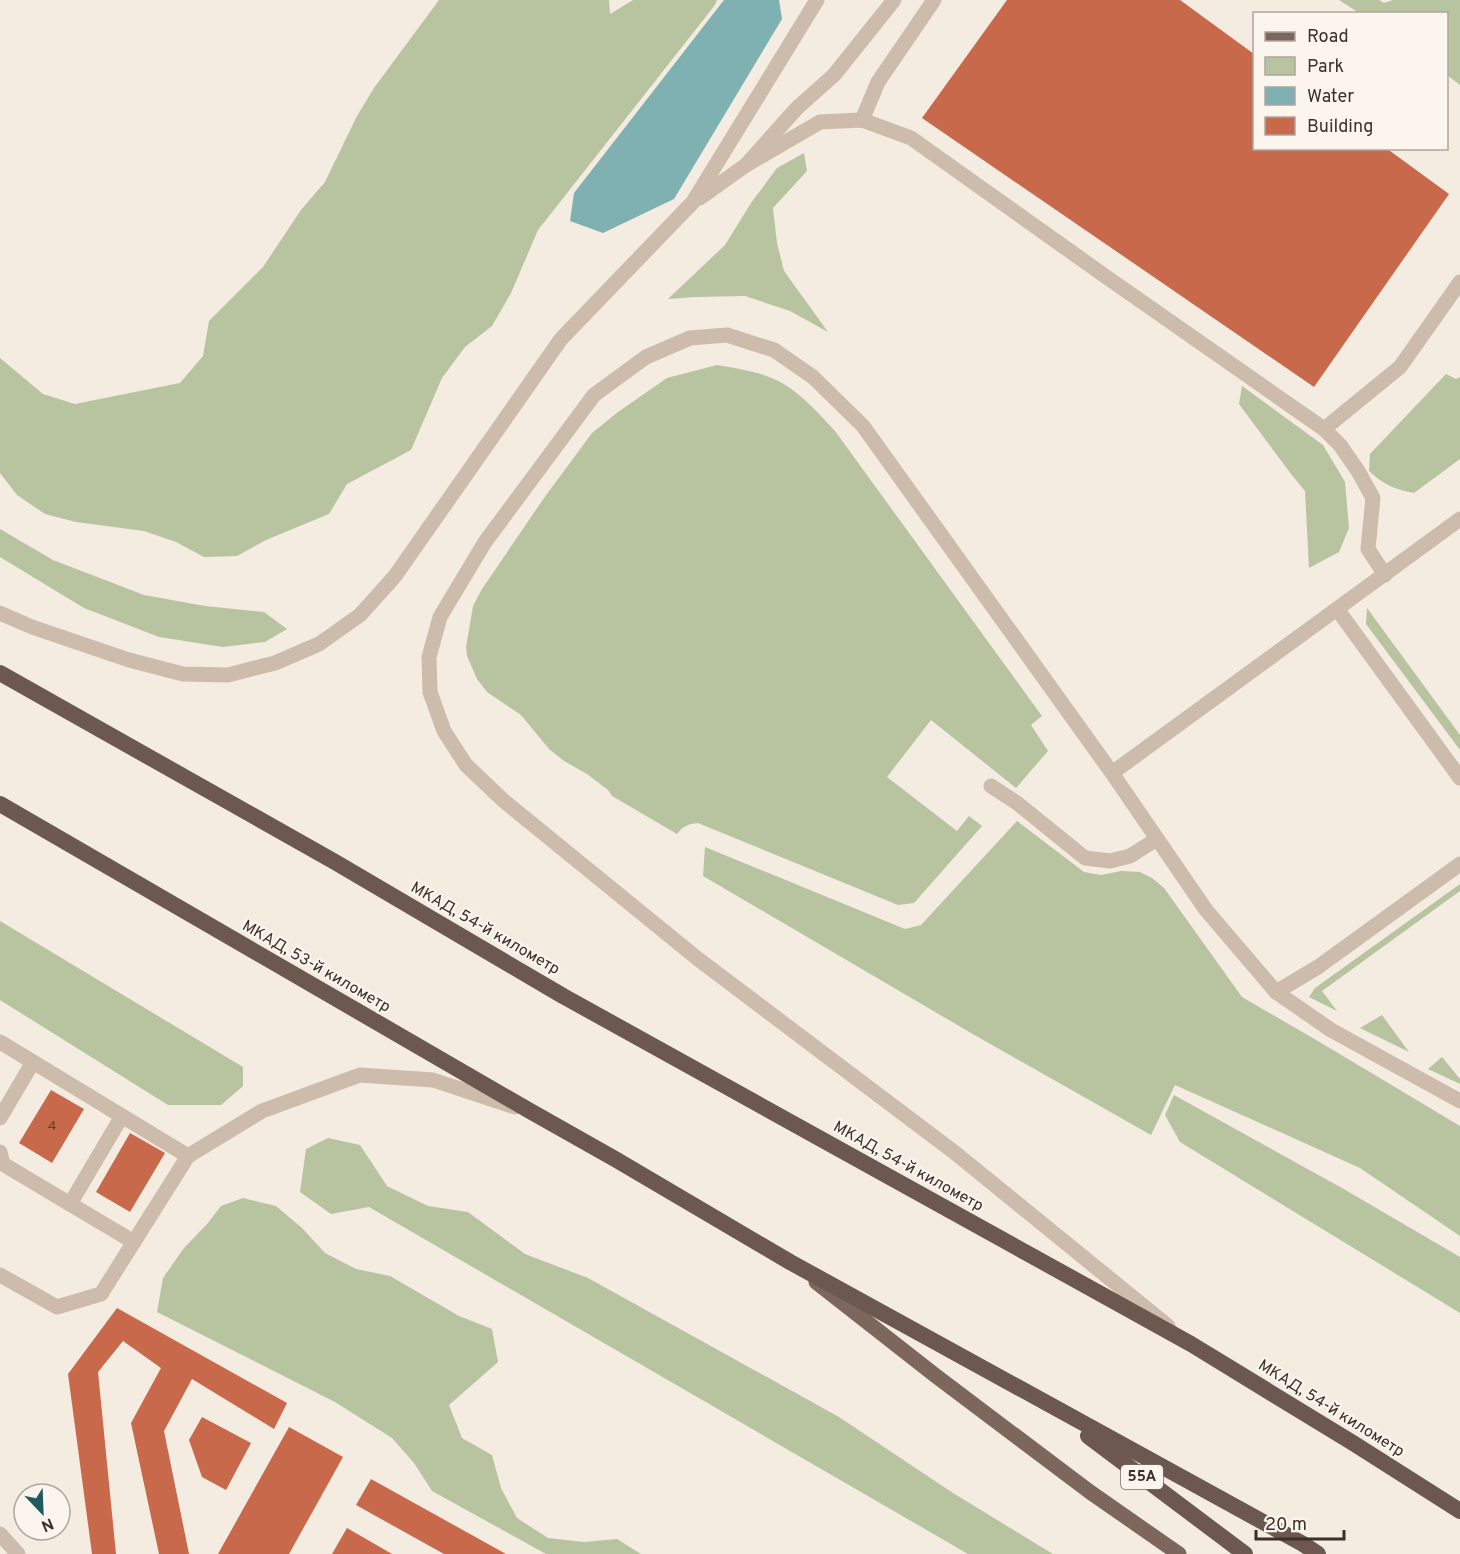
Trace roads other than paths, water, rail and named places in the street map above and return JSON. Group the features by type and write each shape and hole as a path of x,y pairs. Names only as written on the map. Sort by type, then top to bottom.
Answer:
{"highway":[{"name":"МКАД, 54-й километр","path":"0,673 334,862 563,996 1191,1344 1460,1511"},
{"name":"МКАД, 53-й километр","path":"0,804 790,1262"},
{"path":"790,1262 1318,1554"},
{"name":"55А","path":"1040,1400 1245,1554"}],"main road":[{"path":"790,1262 1081,1485 1179,1554"}],"lane":[{"path":"693,202 818,0"},
{"path":"746,165 797,108 834,75 894,0"},
{"path":"862,120 878,82 934,0"},
{"path":"0,613 32,627 129,660 183,674 228,675 275,663 319,644 360,615 395,576 561,339 693,202 746,165 820,122 862,120 911,138 1324,429 1340,445 1358,471 1372,498 1368,549 1385,574"},
{"path":"1324,429 1400,367 1460,282"},
{"path":"1191,1344 954,1152 698,959 576,861 504,801 466,765 444,731 430,692 429,657 440,617 484,542 594,395 646,357 690,338 727,335 774,350 813,377 863,426 1112,772 1206,910 1276,992 1330,1030 1460,1101"},
{"path":"1112,772 1460,519"},
{"path":"1337,609 1460,778"},
{"path":"991,786 1017,803 1085,858 1110,861 1130,856 1157,839"},
{"path":"1276,992 1318,967 1460,864"},
{"path":"0,1042 188,1156"},
{"path":"0,1118 33,1062"},
{"path":"0,1275 57,1307 102,1294 188,1156 262,1111 360,1075 433,1080 530,1111"},
{"path":"70,1204 122,1116"},
{"path":"0,1152 3,1164 134,1242"},
{"path":"0,1534 18,1554"}],"water":[{"path":"724,0 779,0 782,19 674,199 603,233 570,221 574,193"}]}
